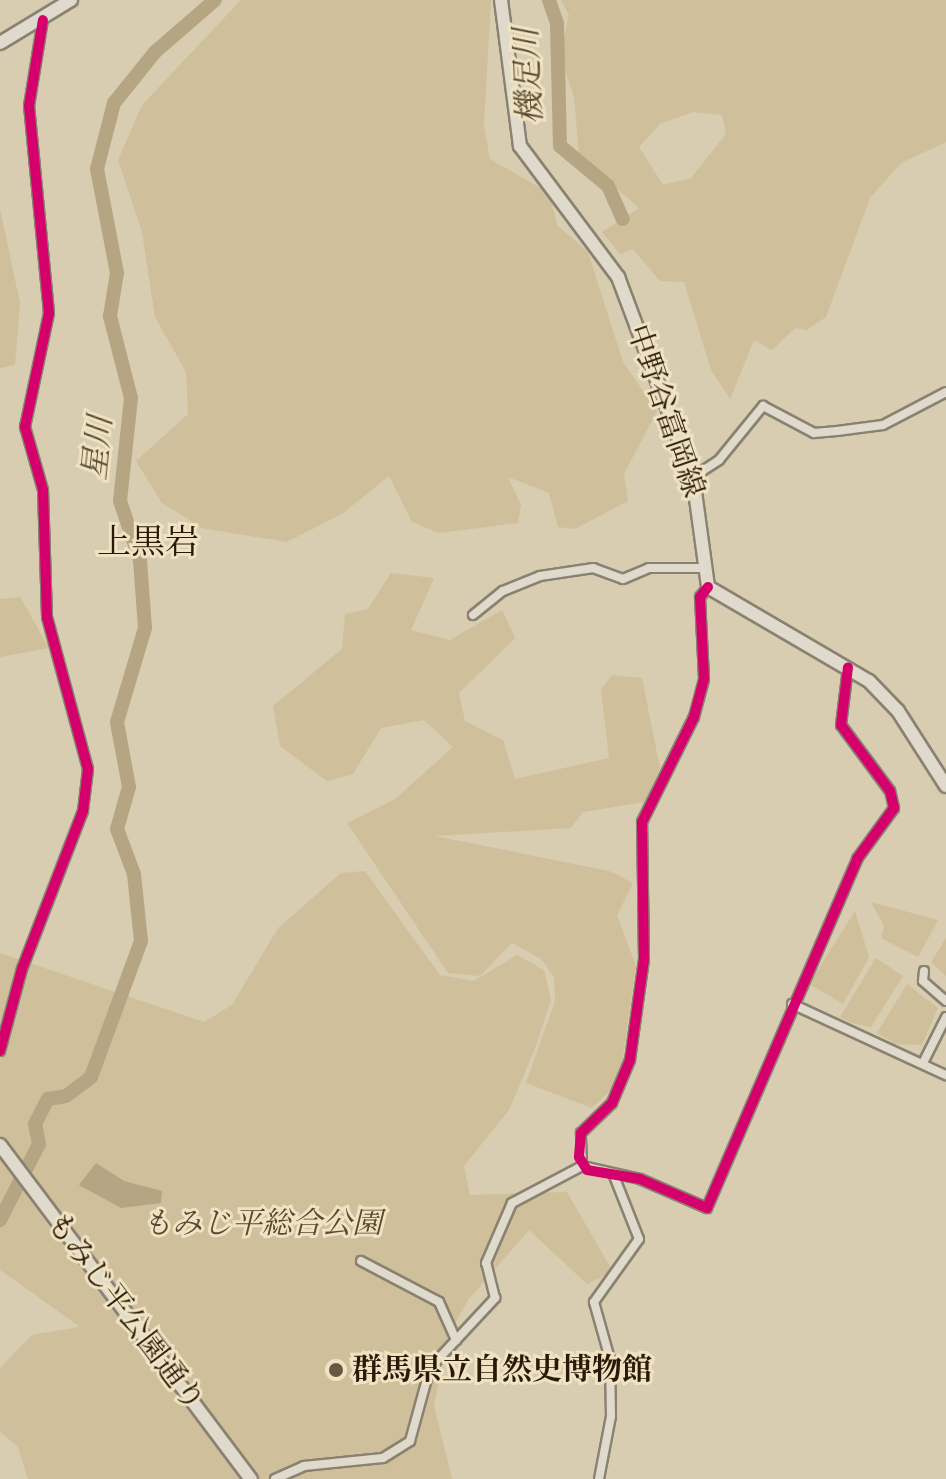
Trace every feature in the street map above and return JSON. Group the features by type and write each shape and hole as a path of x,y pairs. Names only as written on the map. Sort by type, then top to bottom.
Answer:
{"main road":[{"path":"0,43 43,20 71,0"},
{"name":"中野谷富岡線","path":"501,0 520,146 618,277 693,477 700,568 708,587"},
{"path":"708,587 848,667 898,711 946,786"},
{"name":"もみじ平公園通り","path":"0,1145 251,1479"}],"street":[{"path":"0,1051 35,932 83,811 88,769 47,617 43,490 25,427 49,313 29,106 43,20"},
{"path":"693,477 733,443 763,406 814,433 883,425 946,392"},
{"path":"473,615 503,591 540,576 593,568 623,579 649,568 700,568"},
{"path":"582,1166 581,1133 612,1103 630,1060 644,959 642,822 694,717 704,679 700,597 708,587"},
{"path":"275,1479 293,1468 373,1460 402,1449 420,1425 430,1368 495,1298 486,1263 512,1203 582,1166 614,1176 640,1179 707,1208 792,1004 857,859 894,808 890,791 841,725 848,667"},
{"path":"924,971 923,981 946,1001"},
{"path":"792,1004 924,1061 946,1075"},
{"path":"924,1061 946,1017"},
{"path":"599,1479 611,1416 610,1359 594,1302 639,1239 614,1176"},
{"path":"361,1261 439,1302 456,1340"}],"green space":[{"path":"241,0 491,0 484,125 490,159 549,193 557,225 588,252 623,362 657,411 624,474 628,501 575,529 558,527 549,493 508,477 521,505 518,523 439,533 412,522 389,476 342,514 287,542 202,528 162,503 136,461 188,414 186,372 155,317 142,232 118,160 142,105"},
{"path":"561,0 946,0 946,142 901,163 870,198 826,317 807,330 795,328 772,350 754,340 730,399 711,370 684,282 660,281 633,249 620,254 602,232 639,208 579,155 574,97 560,55 569,15","holes":["693,112 722,115 726,134 691,178 663,185 639,147 660,124"]},
{"path":"0,209 20,303 15,365 0,368"},
{"path":"391,573 434,578 411,630 450,640 502,610 515,638 459,693 465,721 503,740 515,779 609,758 601,689 612,675 642,678 660,768 645,802 583,812 571,828 435,836 609,871 633,883 617,915 636,966 622,1063 612,1089 592,1108 526,1083 555,1001 554,977 541,959 512,943 480,976 448,973 347,823 395,799 453,747 424,720 381,728 353,774 327,781 280,746 273,706 342,649 345,614 368,609"},
{"path":"20,597 49,648 0,657 0,599"},
{"name":"もみじ平総合公園","path":"365,871 440,975 474,981 517,955 544,970 551,1000 536,1046 509,1110 464,1166 470,1195 567,1192 613,1272 587,1284 529,1230 468,1300 447,1338 434,1406 452,1479 28,1479 18,1447 0,1432 0,1368 32,1335 80,1327 0,1270 0,953 204,1022 232,1005 278,928 341,873"},
{"path":"871,902 938,920 918,957 881,938 884,926"},
{"path":"855,911 869,957 843,1004 809,984"},
{"path":"946,938 946,976 931,962"},
{"path":"876,958 903,976 871,1027 851,1023 840,1017"},
{"path":"907,984 938,1008 922,1045 895,1044 877,1033"}],"shaded area":[{"path":"96,1163 124,1181 162,1191 161,1203 121,1208 79,1185"}],"waterway":[{"name":"星川","path":"0,1220 39,1144 35,1124 48,1099 66,1096 91,1077 141,941 134,874 117,829 129,787 117,722 145,628 140,560 120,501 131,398 110,316 117,273 97,169 114,103 155,52 215,0"},
{"name":"機足川","path":"549,0 557,23 560,146 608,186 623,219"}],"cycle path":[{"path":"0,1051 22,969 83,811 88,769 47,617 43,490 25,427 49,313 29,106 43,20"},
{"path":"708,587 700,597 704,679 694,717 642,822 644,959 630,1060 612,1103 581,1133 579,1157 587,1170 640,1179 707,1208 857,859 894,808 890,791 841,725 848,667"}],"place":[{"name":"群馬県立自然史博物館","path":"336,1370"}],"district":[{"name":"上黒岩","path":"148,543"}]}
